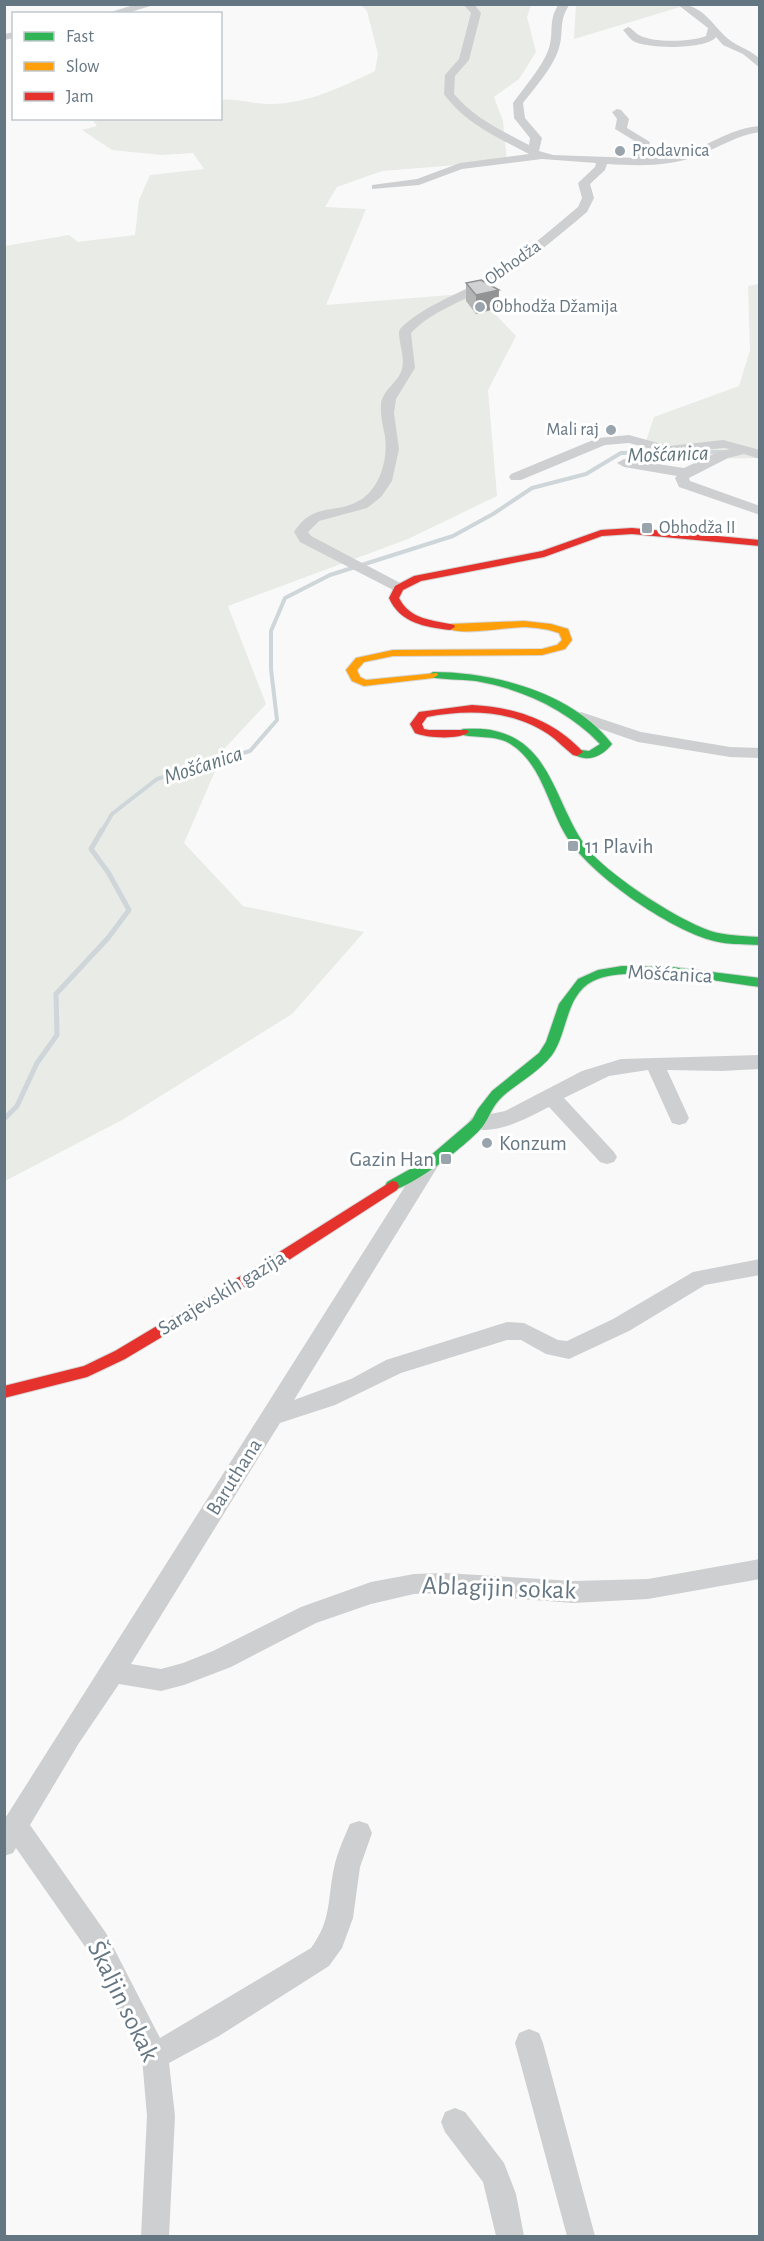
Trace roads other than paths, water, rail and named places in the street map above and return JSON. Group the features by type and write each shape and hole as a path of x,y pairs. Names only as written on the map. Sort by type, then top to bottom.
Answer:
{"main road":[{"path":"399,588 418,578 544,554 601,533 661,533 759,543"},
{"name":"Mošćanica","path":"399,588 394,598 395,604 403,614 417,620 457,628 549,625 564,630 567,640 561,647 542,652 400,653 361,659 351,670 356,679 364,683 373,683 423,674 475,678 519,691 581,717 603,736 606,744 602,751 593,755 583,755 532,720 498,711 437,710 423,714 417,719 416,724 419,731 428,734 486,731 507,737 523,748 539,766 570,831 583,852 601,870 693,929 715,937 759,941"},
{"name":"Mošćanica","path":"478,1123 492,1099 545,1055 556,1036 567,1001 588,978 602,973 658,970 759,983"},
{"name":"Baruthana","path":"428,1166 478,1123"},
{"name":"Sarajevskih gazija","path":"4,1392 87,1371 120,1355 259,1272 377,1194 428,1166"}],"street":[{"path":"118,12 152,4"},
{"path":"468,4 476,13 476,18 471,28 464,60 450,75 449,94 471,118 496,134 538,154"},
{"path":"538,154 536,138 518,116 516,109 555,45 554,23 565,4"},
{"path":"682,4 713,27 727,43 741,49 759,65"},
{"path":"628,30 637,39 656,40 677,46 711,38 713,27"},
{"path":"741,49 759,45"},
{"path":"616,112 623,119 621,129 644,142 641,160"},
{"path":"376,187 419,182 460,166 538,154 602,161 683,157 708,148 719,138 737,132 759,129"},
{"name":"Obhodža","path":"399,588 305,539 301,532 305,524 313,518 362,506 371,500 387,478 392,441 387,418 388,401 395,387 407,373 409,361 405,332 432,308 482,286 498,275 583,209 588,198 584,183 601,168 602,161"},
{"path":"516,477 603,441 629,439 669,450 723,444 759,455"},
{"path":"744,450 723,455 686,473 682,478 684,484 759,511"},
{"path":"624,464 686,473"},
{"name":"Mošćanica","path":"581,717 638,737 730,752 759,753"},
{"path":"478,1123 514,1114 604,1070 632,1065 759,1062"},
{"path":"655,1065 679,1118"},
{"path":"551,1097 607,1157"},
{"name":"Baruthana","path":"10,1835 428,1166"},
{"path":"273,1416 327,1399 394,1366 507,1331 524,1332 554,1348 569,1350 621,1325 700,1278 758,1266"},
{"name":"Ablagijin sokak","path":"112,1672 161,1680 184,1674 222,1659 309,1615 371,1593 414,1584 445,1582 573,1592 648,1589 759,1569"},
{"path":"155,2056 209,2026 320,1957 333,1939 340,1918 346,1867 359,1833"},
{"name":"Škaljin sokak","path":"10,1835 97,1942 155,2056 161,2116 155,2236"},
{"path":"529,2043 581,2236"},
{"path":"455,2122 494,2173 502,2194 510,2236"}],"waterway":[{"name":"Mošćanica","path":"102,831 112,814 157,779 250,751 277,720 271,669 271,631 285,598 330,575 453,536 493,514 532,488 586,474 621,453 667,452"},
{"name":"Mošćanica","path":"686,452 724,452"},
{"name":"Mošćanica","path":"4,1119 17,1106 37,1063 57,1035 56,994 108,938 129,910 108,872 91,849 102,830"}],"place":[{"name":"Prodavnica","path":"620,151"},
{"name":"Obhodža Džamija","path":"480,307"},
{"name":"Mali raj","path":"611,430"},
{"name":"Obhodža II","path":"647,528"},
{"name":"11 Plavih","path":"573,846"},
{"name":"Konzum","path":"487,1143"},
{"name":"Gazin Han","path":"446,1159"}]}
